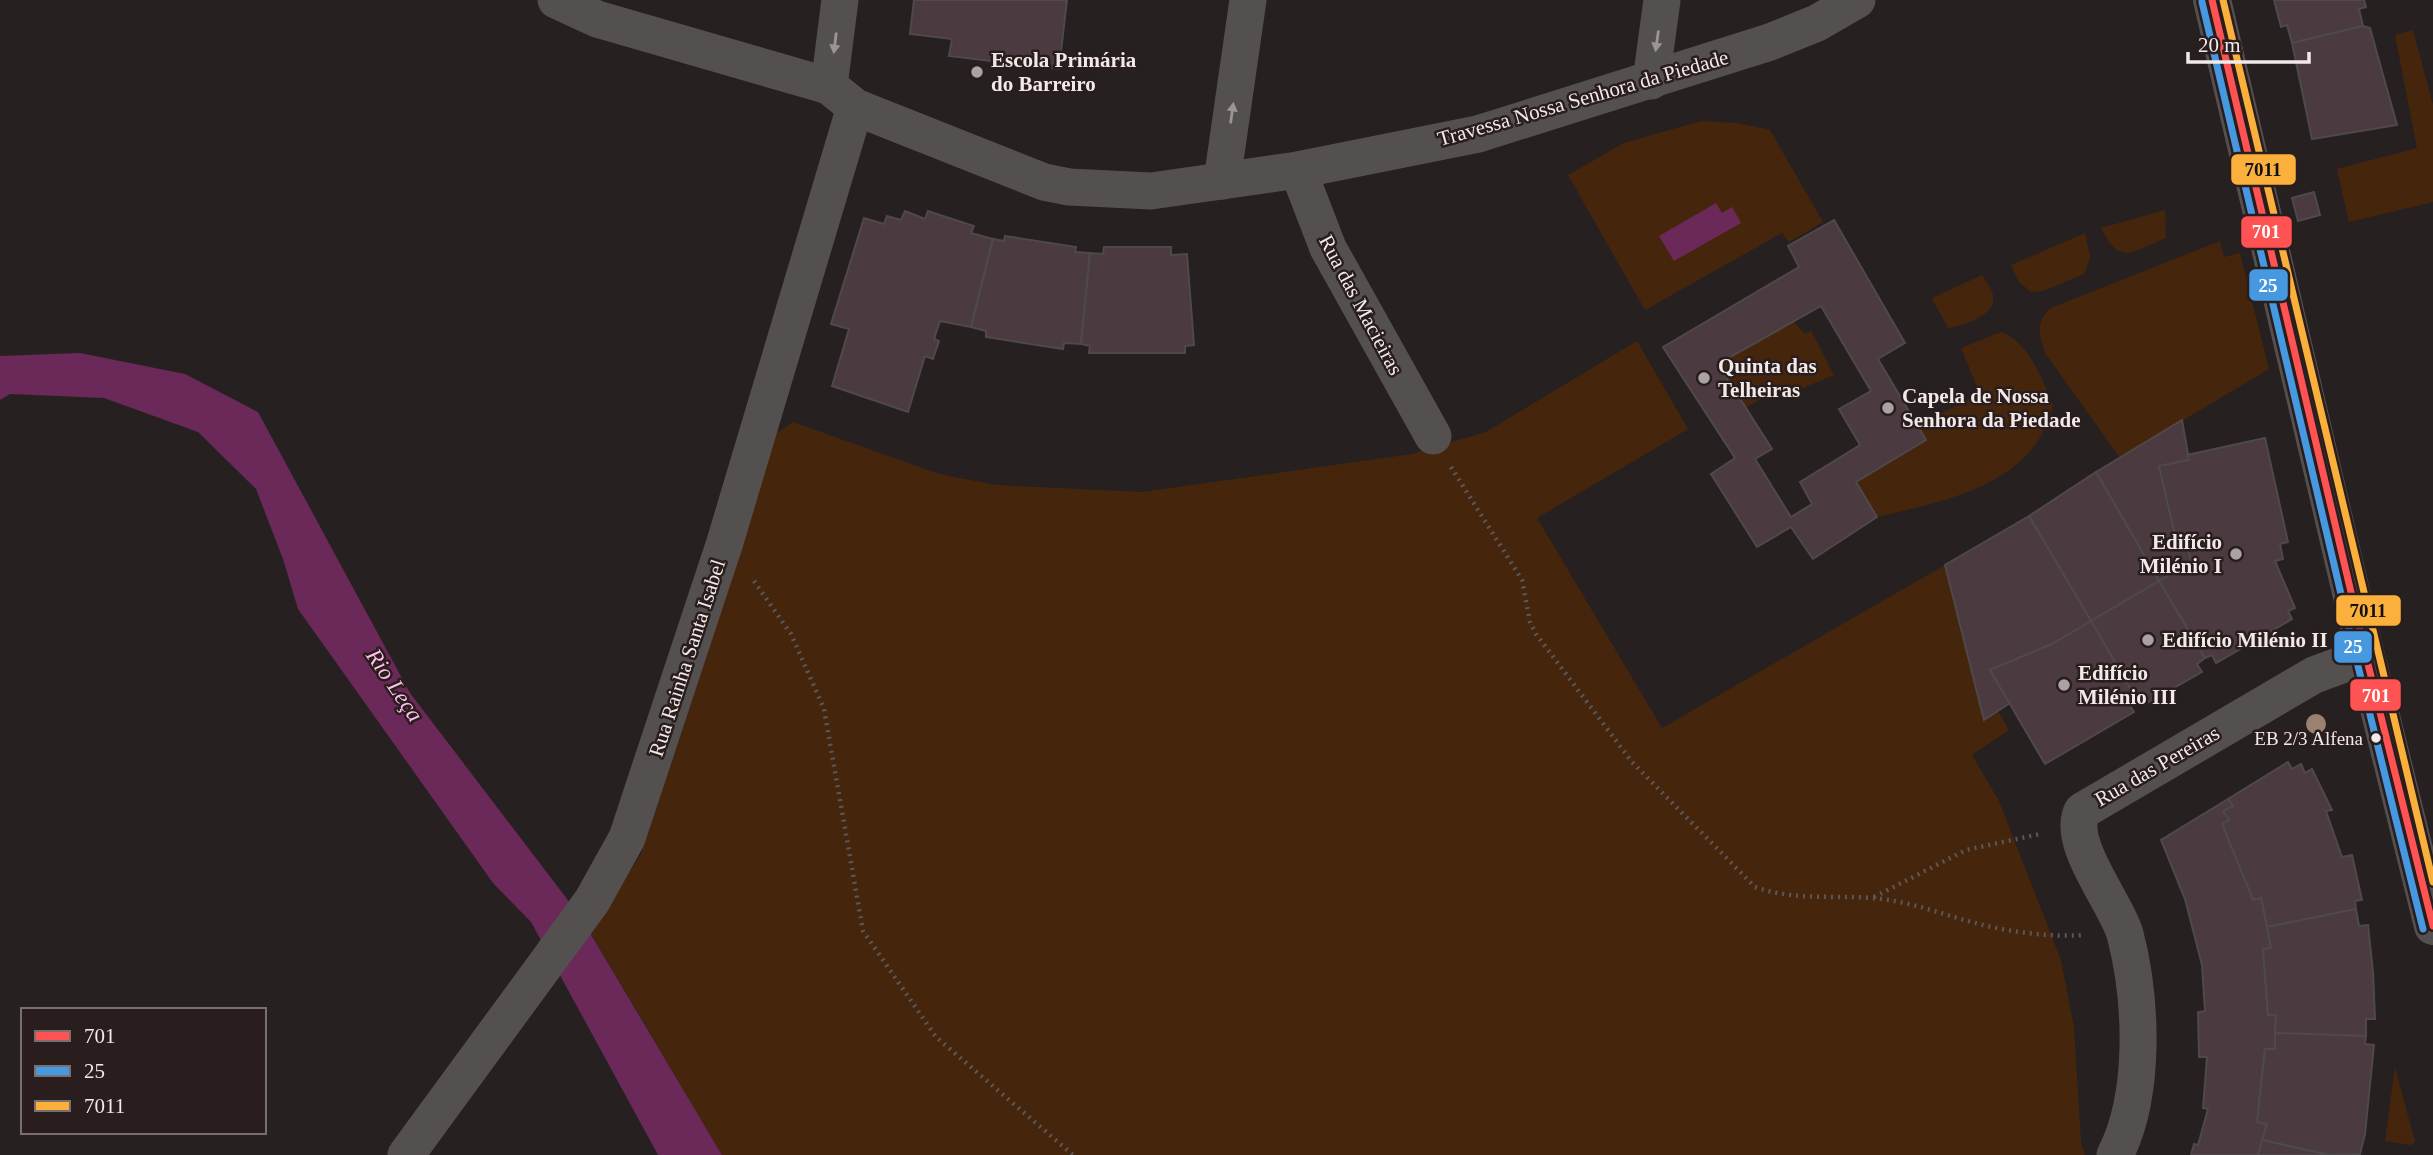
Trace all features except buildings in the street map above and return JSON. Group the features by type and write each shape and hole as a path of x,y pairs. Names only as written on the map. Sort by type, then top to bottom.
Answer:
{"street":[{"name":"Travessa Nossa Senhora da Piedade","path":"556,0 597,19 842,96 984,160 1069,187 1151,191 1298,170 1478,134 1770,42 1817,23 1857,0"},
{"name":"Rua Rainha Santa Isabel","path":"406,1155 592,901 627,838 725,542 842,96 841,0"},
{"path":"1222,181 1248,0"},
{"path":"1651,81 1662,0"},
{"path":"2212,0 2366,656 2433,926"},
{"name":"Rua das Macieiras","path":"1298,170 1328,248 1433,436"},
{"name":"Rua das Pereiras","path":"2115,1155 2132,1110 2138,1032 2124,933 2082,845 2079,816 2087,806 2314,675 2366,656"}],"path":[{"path":"1433,436 1474,507 1522,580 1530,622 1536,634 1632,762 1755,887 1777,894 1814,899 1872,898 1928,908 1988,926 2059,936 2124,933"},
{"path":"725,542 792,634 824,709 863,931 936,1037 1073,1155"},
{"path":"1872,898 1966,850 2030,838 2079,816"}],"shaded area":[{"path":"2413,30 2433,105 2433,202 2349,222 2337,169 2417,148 2395,35"},
{"path":"1701,121 1737,123 1770,130 1823,222 1789,242 1782,233 1645,310 1568,175 1624,143"},
{"path":"2165,210 2166,238 2136,251 2121,252 2108,240 2101,228"},
{"path":"2085,233 2090,257 2084,274 2043,291 2031,292 2019,282 2011,265"},
{"path":"2220,241 2224,257 2240,253 2269,369 2120,458 2045,353 2040,334 2042,318 2051,308"},
{"path":"1982,275 1993,295 1990,308 1978,318 1948,328 1932,298"},
{"path":"1793,321 1805,334 1811,331 1834,375 1777,399 1770,394 1745,408 1718,364"},
{"path":"2001,332 2011,337 2027,353 2049,395 2053,405 2043,432 2027,454 1984,485 1958,496 1877,517 1856,482 1926,441 1917,425 1980,394 1961,348"},
{"path":"1637,341 1688,429 1537,518 1662,728 1945,565 1984,720 1998,711 2009,730 1972,755 1999,801 2061,960 2074,1028 2081,1143 2085,1155 722,1155 590,932 641,854 709,647 768,439 793,422 939,474 997,485 1142,492 1412,454 1486,432"},
{"path":"2395,1067 2415,1142 2411,1145 2385,1141"}],"water":[{"path":"1716,203 1722,213 1732,207 1741,223 1674,261 1659,236"},
{"name":"Rio Leça","path":"80,353 185,374 258,412 410,693 580,916 722,1155 658,1155 531,922 493,883 298,609 283,559 256,489 198,432 104,398 10,394 0,400 0,356"}],"transit line":[{"name":"701","path":"2212,0 2366,656 2433,926"},
{"name":"7011","path":"2223,0 2433,882"},
{"name":"25","path":"2202,2 2356,658 2423,929"}],"place":[{"name":"Escola Primária do Barreiro","path":"977,72"},
{"name":"Quinta das Telheiras","path":"1704,378"},
{"name":"Capela de Nossa Senhora da Piedade","path":"1888,408"},
{"name":"Edifício Milénio I","path":"2236,554"},
{"name":"Edifício Milénio II","path":"2148,640"},
{"name":"Edifício Milénio III","path":"2064,685"},
{"name":"EB 2/3 Alfena","path":"2376,738"}]}
